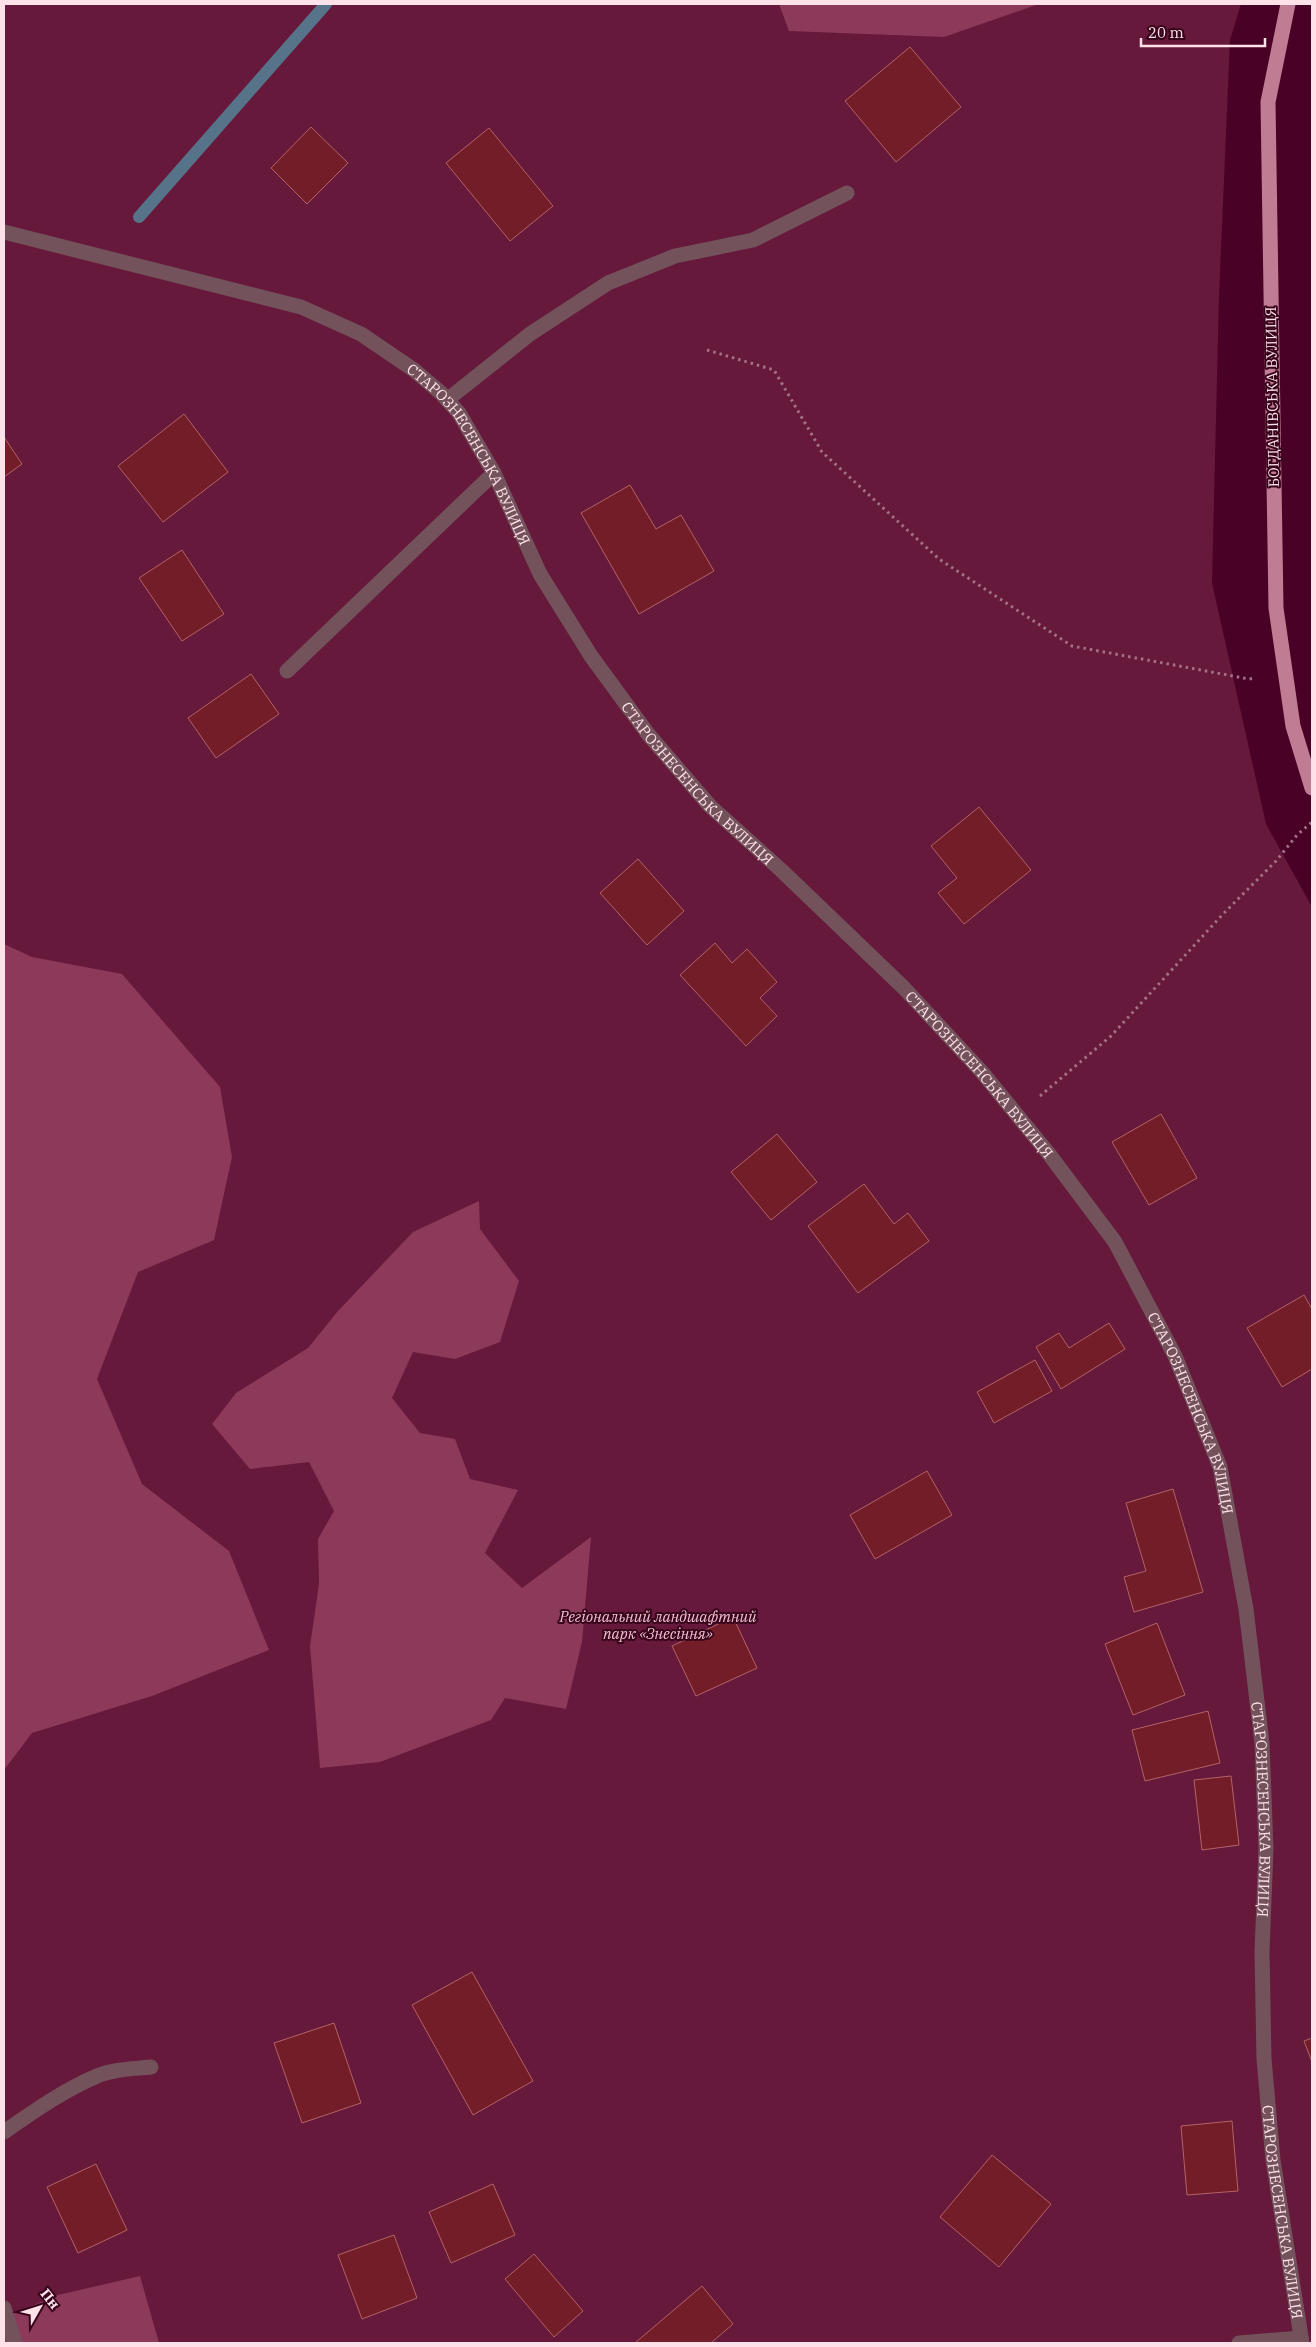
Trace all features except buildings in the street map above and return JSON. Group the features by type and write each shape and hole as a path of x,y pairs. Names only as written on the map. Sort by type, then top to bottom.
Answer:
{"main road":[{"name":"БОГДАНІВСЬКА ВУЛИЦЯ","path":"1288,4 1268,102 1276,608 1293,726 1312,788"}],"street":[{"path":"447,400 530,334 608,283 675,256 754,240 847,193"},
{"name":"СТАРОЗНЕСЕНСЬКА ВУЛИЦЯ","path":"4,232 300,307 361,334 414,370 447,400 459,414 494,474 540,574 591,656 648,734 710,806 781,870 904,988 980,1070 1116,1242 1175,1356 1220,1467 1246,1609 1262,1743 1266,1849 1262,1952 1264,2059 1273,2160 1302,2341"},
{"path":"287,671 494,474"},
{"path":"4,2132 36,2110 97,2076 114,2071 151,2067"},
{"path":"4,2308 15,2343"},
{"path":"1239,2343 1302,2341"}],"path":[{"path":"707,350 774,370 822,452 939,559 1072,646 1249,679 1286,675"},
{"path":"1017,1116 1111,1036 1223,914 1276,861 1297,835 1312,822"}],"green space":[{"name":"Регіональний ландшафтний парк «Знесіння»","path":"4,4 1241,4 1230,40 1219,296 1212,583 1266,824 1312,907 1312,2343 4,2343"}],"shaded area":[{"path":"779,4 1039,4 944,37 789,31"},
{"path":"4,944 32,957 122,974 220,1087 232,1157 214,1240 138,1272 97,1379 142,1484 229,1551 269,1650 152,1696 32,1733 4,1770"},
{"path":"479,1201 480,1229 519,1281 500,1342 455,1359 413,1352 392,1398 420,1433 455,1439 470,1479 518,1490 485,1553 522,1588 591,1537 582,1642 566,1709 505,1698 491,1720 380,1762 320,1768 310,1646 319,1584 318,1539 334,1511 309,1462 250,1469 212,1424 236,1393 308,1348 338,1311 413,1232"},
{"path":"140,2276 159,2343 4,2343 4,2317 58,2295"}],"waterway":[{"path":"139,217 326,4"}]}
